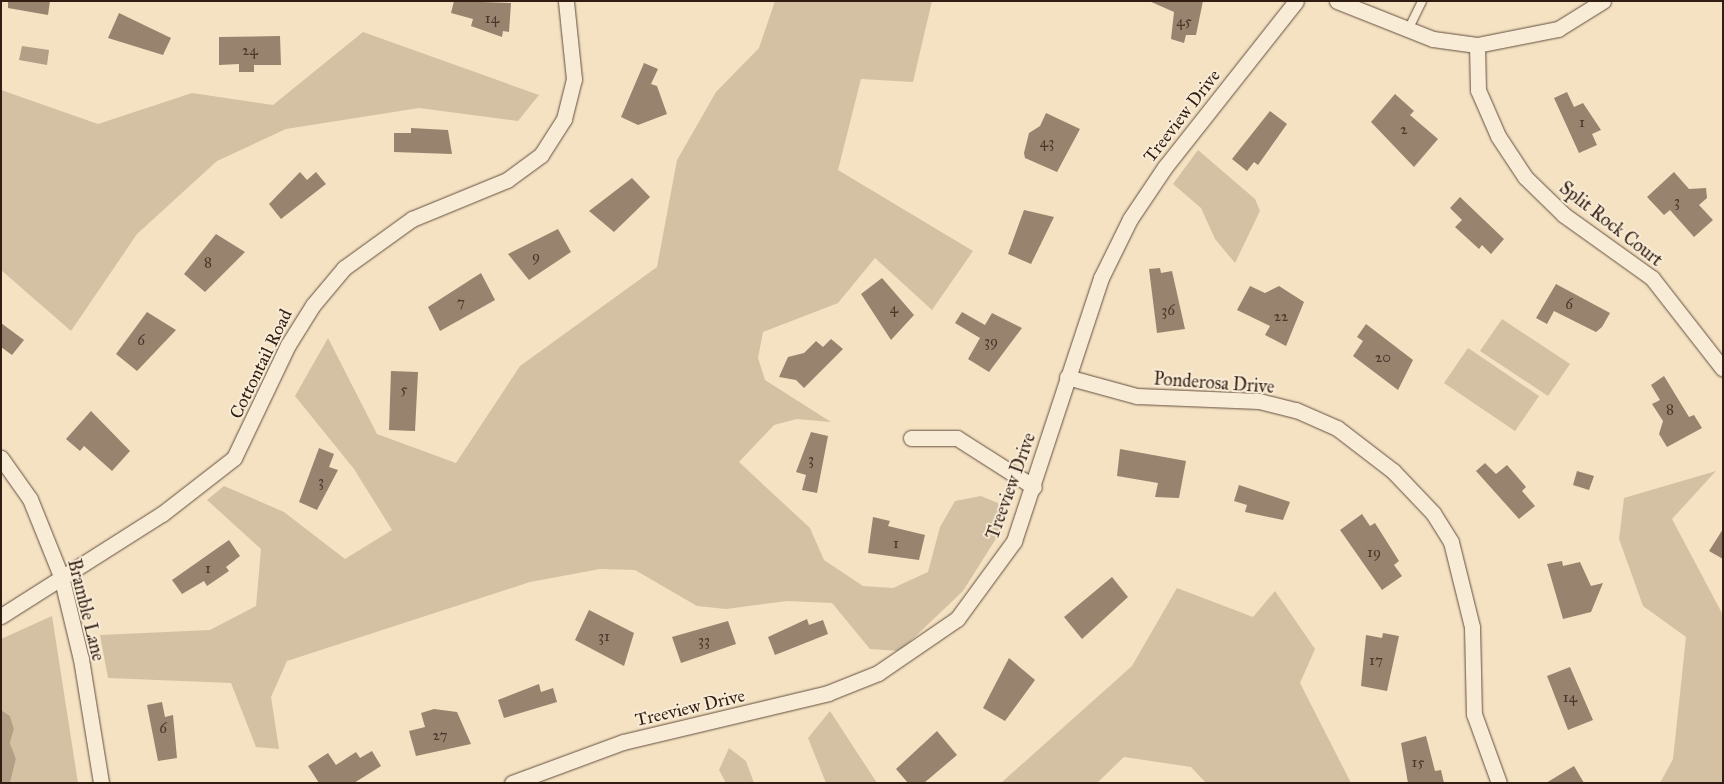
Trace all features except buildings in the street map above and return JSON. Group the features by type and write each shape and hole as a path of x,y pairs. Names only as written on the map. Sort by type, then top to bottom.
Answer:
{"street":[{"name":"Cottontail Road","path":"1,616 61,576 162,514 234,458 288,346 312,305 344,268 412,219 507,180 541,155 564,119 574,79 566,1"},
{"name":"Treeview Drive","path":"512,783 623,742 782,707 878,673 919,648 963,612 1014,541 1034,487 1067,377 1101,278 1130,219 1165,167 1296,1"},
{"path":"1337,1 1408,30 1477,45 1558,29 1603,1"},
{"name":"Split Rock Court","path":"1477,45 1478,90 1498,136 1524,177 1564,215 1652,278 1723,369"},
{"name":"Ponderosa Drive","path":"1067,377 1137,396 1259,401 1296,410 1337,428 1394,471 1433,513 1451,542 1472,627 1474,714 1499,783"},
{"path":"911,438 958,438 1034,487"},
{"name":"Bramble Lane","path":"1,458 30,499 61,576 81,659 100,783"}],"lane":[{"path":"1408,30 1422,1"}],"shaded area":[{"path":"775,1 932,1 913,82 861,79 838,170 973,251 932,310 875,258 838,303 763,332 758,358 765,380 831,422 797,419 774,425 739,462 810,528 824,560 863,586 893,588 928,572 940,527 955,501 981,496 998,503 1004,526 963,591 900,651 870,649 832,603 787,601 726,609 697,606 635,570 600,569 530,582 287,661 271,697 279,749 256,747 231,683 108,678 100,635 210,630 256,606 261,549 207,500 224,486 284,512 345,559 392,530 354,469 295,396 328,338 377,434 456,463 520,366 657,267 677,160 716,92 759,48"},
{"path":"363,32 539,95 518,121 419,108 286,129 217,161 137,234 71,331 1,270 1,90 98,124 192,93 273,105"},
{"path":"22,46 49,50 47,65 19,60"},
{"path":"1198,150 1255,199 1260,211 1235,263 1215,239 1201,208 1173,184"},
{"path":"1502,319 1570,364 1548,396 1480,351"},
{"path":"1468,348 1539,396 1515,431 1444,383"},
{"path":"1716,471 1672,519 1723,615 1723,783 1660,783 1673,759 1686,637 1643,606 1619,539 1624,498"},
{"path":"1177,588 1253,617 1275,591 1315,649 1300,683 1351,783 1206,783 1191,767 1124,757 1097,783 1001,783 1132,666"},
{"path":"52,616 78,783 10,783 16,759 10,743 14,729 10,716 1,710 1,639"},
{"path":"1,710 10,716 14,729 10,743 16,759 10,783 1,783"},
{"path":"830,711 877,783 826,783 808,738"},
{"path":"729,748 746,761 754,783 726,783 719,770"}]}
